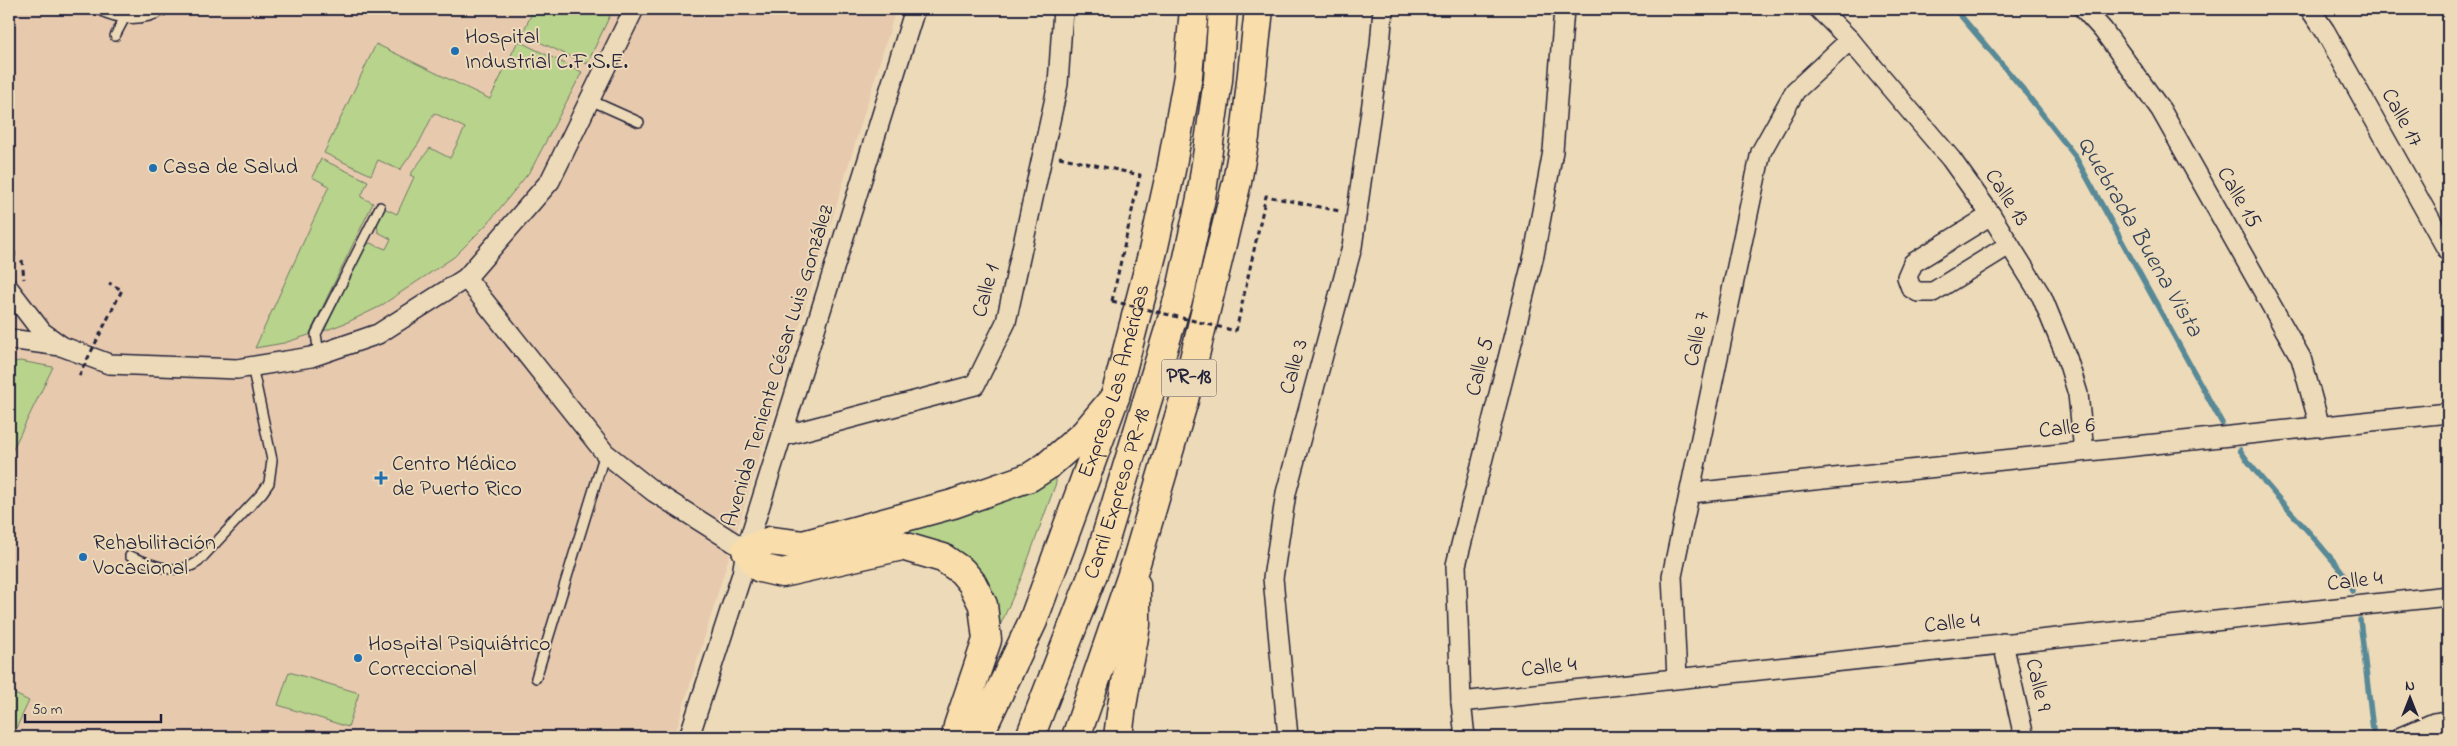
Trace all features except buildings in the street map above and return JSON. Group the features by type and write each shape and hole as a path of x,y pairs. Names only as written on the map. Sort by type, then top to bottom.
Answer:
{"highway":[{"name":"Expreso Las Américas","path":"978,737 1033,621 1115,397 1153,251 1171,170 1188,76 1194,9"},
{"name":"Carril Expreso PR-18","path":"1030,737 1100,556 1181,290 1203,188 1218,80 1224,9"},
{"name":"PR-18","path":"1076,737 1136,563 1184,400 1237,182 1245,138 1259,9"},
{"path":"956,737 986,640 983,605 972,583 962,571 942,558 902,546 782,573 760,568 746,550 770,541 803,545 953,504 1030,477 1047,466 1085,432 1115,397"},
{"path":"1118,737 1136,625 1136,563"}],"street":[{"path":"9,339 61,346 109,364 237,369 319,354 378,334 466,278 550,181 634,9"},
{"name":"Avenida Teniente César Luis González","path":"689,737 742,574 746,550 915,9"},
{"name":"Calle 1","path":"783,436 975,385 1006,322 1058,84 1063,9"},
{"name":"Calle 3","path":"1288,737 1273,578 1286,492 1352,246 1380,46 1383,9"},
{"name":"Calle 5","path":"1465,737 1461,702 1456,565 1534,255 1552,151 1564,9"},
{"name":"Calle 13","path":"1819,9 1850,40 1950,159 1991,215 2042,297 2067,358 2078,394 2084,451"},
{"name":"Calle 15","path":"2084,9 2103,30 2160,110 2301,358 2320,427"},
{"name":"Calle 17","path":"2310,9 2325,31 2448,251"},
{"name":"Calle 7","path":"1677,678 1672,576 1761,152 1795,91 1850,40"},
{"path":"1991,215 1913,263 1907,276 1912,288 1918,292 1933,292 2009,245"},
{"path":"466,278 605,454 654,492 746,550"},
{"path":"9,289 42,332 61,346"},
{"name":"Calle 6","path":"1690,493 2448,413"},
{"name":"Calle 4","path":"1461,702 2448,596"},
{"name":"Calle 9","path":"2003,643 2024,737"},
{"path":"2401,737 2434,723 2448,721"}],"lane":[{"path":"97,9 124,19 142,18 166,9"},
{"path":"115,36 124,19"},
{"path":"590,100 639,122"},
{"path":"319,354 316,334 380,206"},
{"path":"130,556 164,570 189,568 198,562 269,483 272,460 252,366"},
{"path":"536,678 605,454"}],"path":[{"path":"1043,154 1140,175 1112,301 1236,331 1266,196 1356,214"},
{"path":"80,376 122,290 109,283"}],"shaded area":[{"name":"Centro Médico de Puerto Rico","path":"9,9 896,9 674,737 9,737"}],"green space":[{"path":"534,9 613,9 587,64 522,34"},
{"path":"518,41 582,72 531,170 488,223 454,257 379,307 324,331 365,246 370,243 386,249 391,239 378,232 377,223 384,208 397,214 414,177 410,175 430,148 450,158 465,128 434,113 419,143 400,170 378,160 371,175 324,153 376,44 490,99"},
{"path":"321,159 368,181 361,197 373,203 309,335 284,343 255,348 329,186 312,177"},
{"path":"20,361 53,367 9,457 9,363"},
{"path":"1052,476 1056,478 1056,483 1022,576 996,635 987,587 982,575 974,564 964,555 942,544 891,536"},
{"path":"289,672 359,693 348,727 278,705"},
{"path":"9,691 29,701 12,737 9,737"}],"waterway":[{"name":"Quebrada Buena Vista","path":"1955,9 2022,88 2075,156 2222,423"},
{"name":"Quebrada Buena Vista","path":"2240,450 2340,569 2352,591"},
{"name":"Quebrada Buena Vista","path":"2360,620 2373,730"}],"place":[{"name":"Hospital Industrial C.F.S.E.","path":"455,51"},
{"name":"Casa de Salud","path":"153,168"},
{"name":"Centro Médico de Puerto Rico","path":"381,478"},
{"name":"Rehabilitación Vocacional","path":"83,557"},
{"name":"Hospital Psiquiátrico Correccional","path":"358,658"}]}
